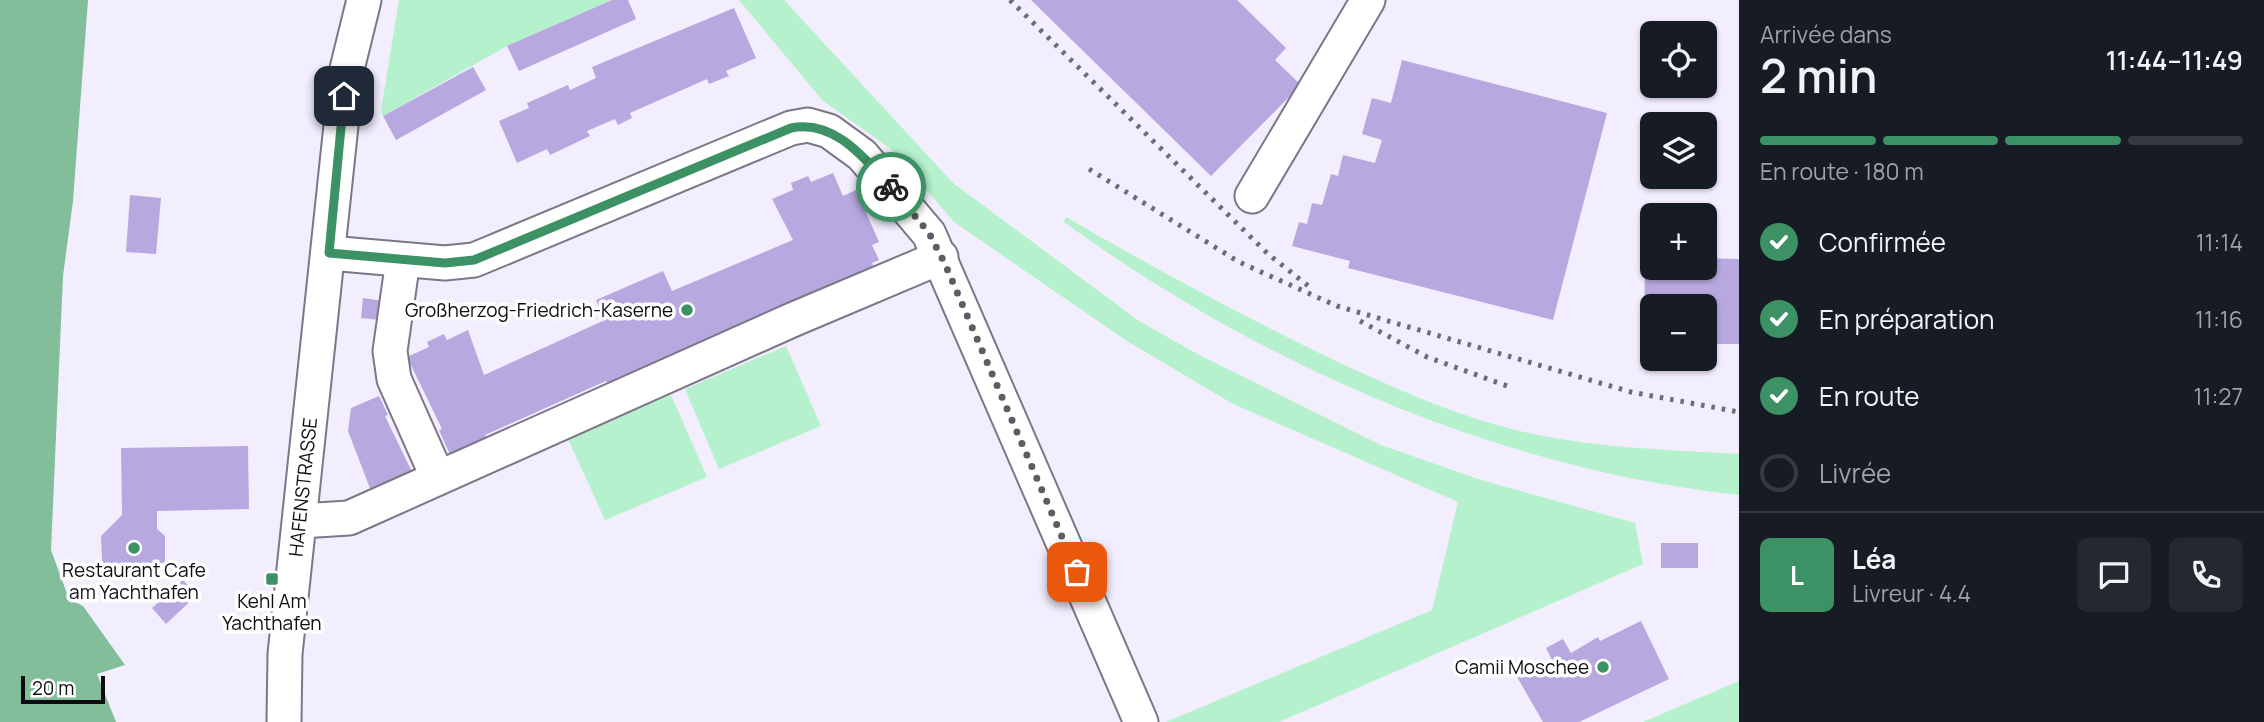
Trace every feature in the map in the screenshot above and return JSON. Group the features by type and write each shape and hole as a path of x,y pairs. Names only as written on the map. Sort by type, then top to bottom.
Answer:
{"street":[{"name":"HAFENSTRASSE","path":"284,722 285,654 347,69 364,0"},
{"path":"1252,196 1368,0"},
{"path":"329,253 445,263 474,260 791,128 808,125 830,131 862,155 929,233 1141,722"},
{"path":"300,521 349,518 792,320 941,257"},
{"path":"403,260 390,351 394,379 438,478"}],"shaded area":[{"path":"0,0 88,0 73,201 63,276 51,550 69,599 83,606 125,665 97,674 116,722 0,722"},
{"path":"399,0 612,0 507,46 383,116 381,110"},
{"path":"739,0 784,0 953,183 1139,321 1201,356 1381,445 1481,480 1635,523 1643,564 1279,722 1166,722 1432,610 1458,502 1233,404 1127,341 954,222 891,149 823,101"},
{"path":"1066,217 1287,337 1371,377 1450,410 1505,427 1558,439 1635,448 1739,454 1739,495 1649,482 1559,461 1471,435 1384,402 1300,364 1218,321 1139,273 1064,222"},
{"path":"786,346 821,426 719,469 685,389"},
{"path":"671,395 707,477 605,520 568,439"},
{"path":"1739,681 1739,722 1643,722"}],"building":[{"path":"612,0 628,0 636,19 519,71 507,46"},
{"path":"1031,0 1237,0 1286,48 1275,60 1301,85 1211,176"},
{"path":"734,8 756,58 726,71 729,76 709,84 707,79 630,113 632,118 618,125 615,119 587,131 590,136 550,155 547,149 517,163 499,121 529,108 527,103 568,85 570,90 596,78 592,67"},
{"path":"1402,60 1607,113 1553,320 1348,268 1350,261 1292,246 1299,222 1307,224 1312,203 1322,205 1331,174 1338,176 1343,155 1375,163 1382,140 1362,134 1372,98 1391,103"},
{"path":"473,67 486,90 396,140 383,116"},
{"name":"Großherzog-Friedrich-Kaserne","path":"833,173 843,196 856,190 879,242 872,245 879,260 872,263 876,273 838,289 835,283 715,335 717,341 609,387 606,381 485,435 488,440 451,457 439,430 442,429 407,357 429,347 427,342 444,334 447,340 468,330 484,375 605,320 596,300 663,271 672,291 793,240 772,199 793,190 791,183 808,176 811,182"},
{"path":"130,195 161,198 156,254 126,252"},
{"path":"1717,258 1739,259 1739,344 1717,344 1717,294 1645,294 1645,280 1717,280"},
{"path":"363,298 384,301 381,320 361,318"},
{"path":"379,396 388,415 385,416 412,472 371,491 348,431 351,408"},
{"path":"248,446 249,509 157,511 157,529 165,536 165,561 147,580 121,580 102,561 101,536 122,515 121,448"},
{"path":"1661,543 1698,543 1698,568 1661,568"},
{"path":"183,580 197,595 166,624 152,608"},
{"name":"Camii Moschee","path":"1641,621 1669,679 1579,722 1543,722 1517,677 1553,662 1546,648 1563,639 1571,653 1598,637 1600,641"}],"railway":[{"path":"1010,0 1268,254 1311,288"},
{"path":"1089,169 1239,262 1337,306 1631,392 1739,412"},
{"path":"1360,321 1427,357 1510,387"}],"way so far":[{"path":"891,187 929,233 945,264 1077,572"}],"place":[{"name":"Großherzog-Friedrich-Kaserne","path":"687,310"},
{"name":"Restaurant Cafe am Yachthafen","path":"134,548"},
{"name":"Kehl Am Yachthafen","path":"272,579"},
{"name":"Camii Moschee","path":"1603,667"}],"route":[{"path":"344,96 329,253 416,262 474,260 791,128 808,125 830,131 862,155 891,187"}]}
